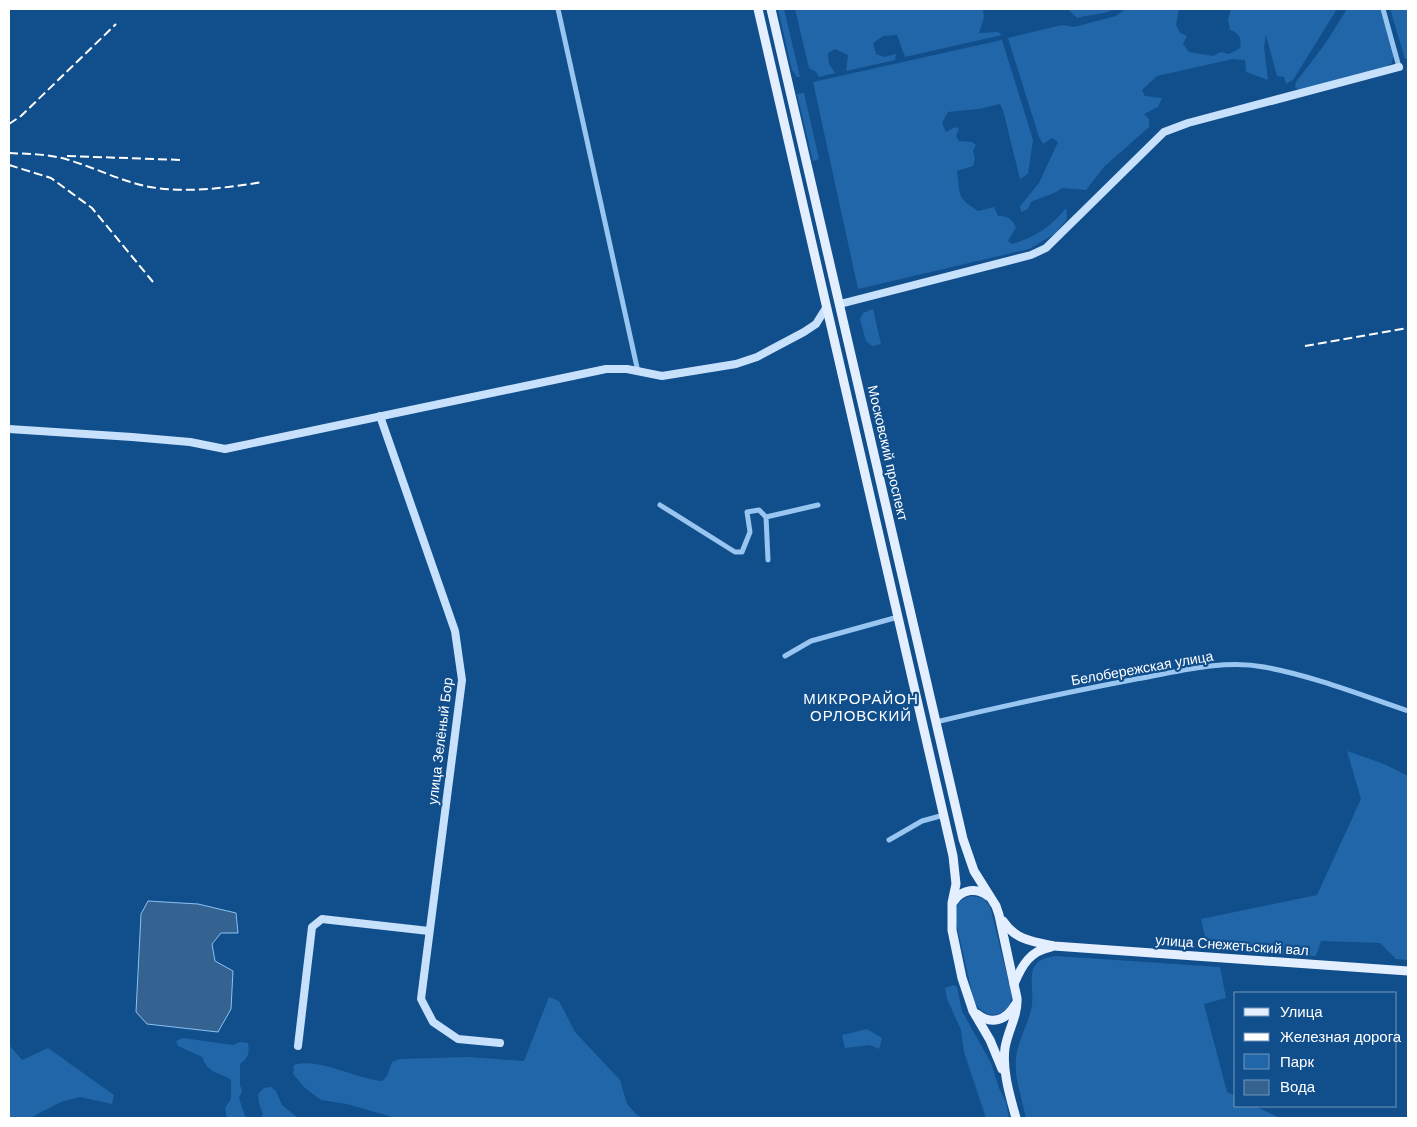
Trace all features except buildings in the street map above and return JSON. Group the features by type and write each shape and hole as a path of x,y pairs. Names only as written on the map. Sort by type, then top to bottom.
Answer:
{"main road":[{"name":"Московский проспект","path":"758,9 944,815 956,874 952,903 952,930 962,978 973,1011 990,1040 1007,1081"},
{"name":"Московский проспект","path":"771,9 968,856 974,871 992,899 999,915 1017,998"},
{"path":"826,308 840,304"},
{"path":"952,903 962,893 973,890 985,893 992,899"},
{"name":"улица Снежетьский вал","path":"999,915 1007,927 1018,936 1054,946 1408,971"},
{"name":"улица Снежетьский вал","path":"1014,984 1019,971 1029,957 1042,948 1054,946"},
{"path":"973,1011 985,1020 996,1021 1010,1013 1017,998"},
{"path":"1016,1118 1007,1081 1005,1048 1018,1008 1017,998"}],"street":[{"path":"558,9 638,372"},
{"path":"840,304 1031,255 1046,248 1164,132 1188,123 1399,67 1383,9"},
{"path":"9,429 142,437 190,442 226,449 606,369 662,376 736,364 757,357 804,332 816,324 826,308"},
{"name":"улица Зелёный Бор","path":"380,416 455,631 462,680 421,999 432,1022 458,1039 500,1043"},
{"path":"660,505 734,552 742,552 750,532 747,512 759,510 766,517 768,560"},
{"path":"766,517 818,505"},
{"path":"785,656 811,641 898,617"},
{"name":"Белобережская улица","path":"936,722 1083,690 1190,669 1231,664 1263,666 1344,689 1408,711"},
{"path":"890,840 919,822 944,815"},
{"path":"298,1046 312,927 322,918 429,931"}],"green space":[{"path":"778,9 784,9 800,77 797,77 792,70"},
{"path":"795,9 983,9 984,17 979,33 998,32 1002,35 905,57 897,35 883,36 873,43 876,54 884,57 896,54 895,60 846,71 848,55 835,49 828,53 829,64 835,73 819,77 816,72 809,68"},
{"path":"1068,9 1114,9 1077,18"},
{"path":"1125,9 1179,9 1176,25 1180,33 1187,36 1183,44 1189,52 1213,56 1221,52 1229,54 1240,48 1241,41 1239,36 1230,30 1228,19 1231,9 1337,9 1293,80 1286,84 1284,77 1277,76 1266,35 1264,47 1268,80 1246,72 1245,60 1233,59 1157,76 1142,90 1145,96 1162,98 1158,107 1144,114 1149,119 1149,127 1105,166 1086,190 1062,188 1031,202 1028,209 1021,212 1020,206 1039,183 1058,142 1052,138 1043,144 1039,137 1008,38 1062,25 1074,27 1116,16"},
{"path":"1347,9 1380,9 1394,54 1392,63 1384,68 1301,90 1295,88 1296,82 1325,44"},
{"path":"1390,9 1408,9 1408,58 1405,59"},
{"path":"1002,40 1033,140 1028,174 1020,179 1000,104 979,109 948,112 942,123 946,132 955,127 959,129 956,136 959,141 972,142 976,145 973,151 975,159 973,166 957,171 960,195 978,211 994,207 998,216 1006,217 1010,220 1016,227 1008,241 1012,244 1042,230 1066,208 1067,219 1056,233 1029,249 858,289 813,82"},
{"path":"804,93 819,159 813,161 797,94"},
{"path":"873,309 881,344 872,346 866,341 860,319 863,313"},
{"path":"1347,751 1384,764 1408,776 1408,960 1396,959 1380,943 1321,941 1316,956 1208,950 1201,919 1317,895 1361,799"},
{"path":"971,896 983,898 990,906 1012,996 1010,1004 1006,1009 996,1015 984,1012 974,1001 955,918 959,904"},
{"path":"1056,956 1220,967 1226,998 1204,1004 1227,1092 1234,1095 1234,1107 1257,1107 1280,1118 1026,1118 1016,1073 1016,1058 1031,1010 1033,969 1037,963"},
{"path":"953,985 957,987 962,1011 991,1063 999,1088 1006,1102 1009,1118 986,1118 964,1052 961,1030 947,999 945,988"},
{"path":"549,997 559,1001 575,1032 620,1080 627,1104 638,1116 644,1118 396,1118 347,1104 321,1100 305,1088 293,1074 294,1065 304,1063 326,1066 382,1081 387,1076 392,1062 400,1059 468,1057 524,1061"},
{"path":"867,1029 882,1038 879,1049 870,1045 845,1048 842,1035"},
{"path":"183,1038 233,1045 240,1042 248,1043 248,1055 240,1064 240,1085 242,1091 239,1098 245,1116 248,1118 227,1118 225,1108 231,1099 231,1080 211,1070 202,1057 178,1046 176,1041"},
{"path":"9,1045 22,1060 48,1048 114,1095 112,1104 80,1097 61,1102 30,1118 9,1118"},
{"path":"271,1087 276,1091 282,1105 298,1118 261,1118 263,1114 258,1094 264,1088"}],"water":[{"path":"148,901 198,904 236,913 238,933 221,933 212,944 215,961 233,971 231,1009 218,1032 147,1024 136,1012 141,914"}],"railway":[{"path":"9,124 21,116 116,24"},
{"path":"9,153 62,158 145,186 174,190 204,189 263,182"},
{"path":"67,156 182,160"},
{"path":"9,165 51,178 92,208 153,282"},
{"path":"1305,346 1408,328"}],"district":[{"name":"МИКРОРАЙОН ОРЛОВСКИЙ","path":"861,708"}]}
